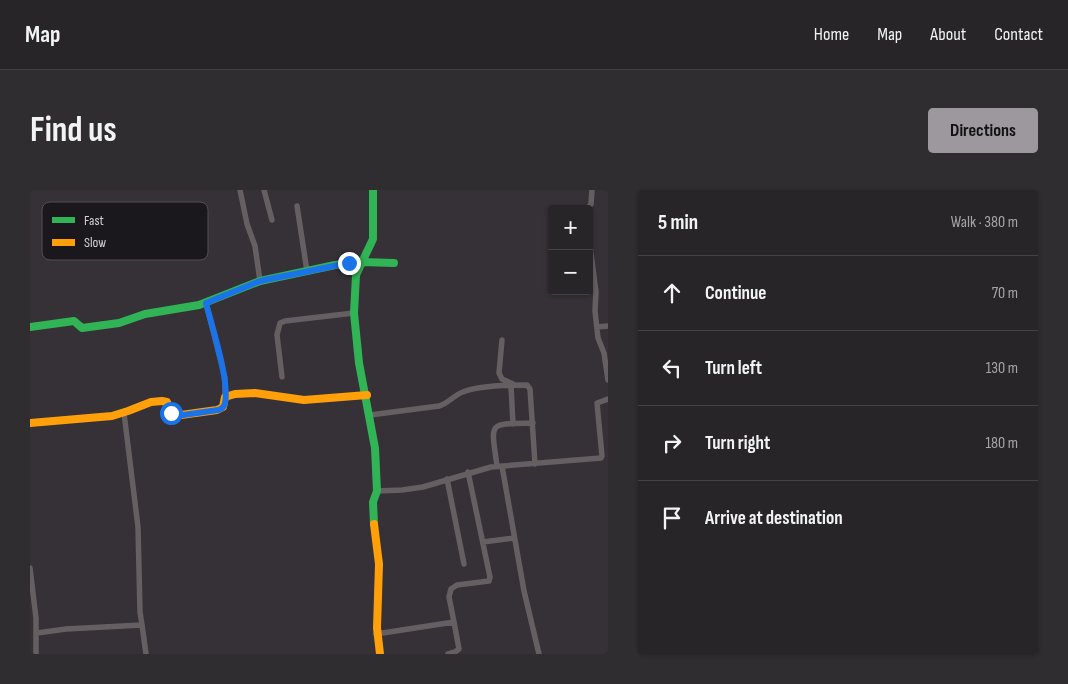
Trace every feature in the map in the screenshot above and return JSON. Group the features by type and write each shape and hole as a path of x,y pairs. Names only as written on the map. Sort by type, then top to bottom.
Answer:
{"street":[{"path":"240,190 247,224 255,246 260,281"},
{"path":"264,190 272,220"},
{"path":"374,190 373,240 356,275 354,313 357,349 370,415 378,491"},
{"path":"590,205 592,190"},
{"path":"296,206 307,271"},
{"path":"591,250 596,292 594,302 598,338 604,353 608,380"},
{"path":"30,327 74,321 82,328 119,324 145,314 206,303 260,281 335,265 362,262 394,263"},
{"path":"30,423 49,420 85,419 124,413 155,401 164,400 168,403 174,416 218,410 223,407 226,397 224,378 206,303"},
{"path":"282,377 277,335 280,323 354,313"},
{"path":"597,328 608,326"},
{"path":"502,340 499,373 505,381 514,385"},
{"path":"513,424 514,385"},
{"path":"370,415 439,406 445,404 458,394 469,390 527,385 530,389 535,464"},
{"path":"226,397 259,394 302,400 366,395"},
{"path":"380,654 376,634 380,569 374,495 378,491 414,489 468,472 500,466 601,458 597,403 608,399"},
{"path":"124,413 138,527 140,612 146,654"},
{"path":"533,423 500,424 493,431 524,591 539,654"},
{"path":"448,654 459,649 450,597 451,589 457,585 488,582 490,579 468,472"},
{"path":"447,479 464,564"},
{"path":"483,542 514,538"},
{"path":"30,568 36,654"},
{"path":"376,634 454,622"},
{"path":"36,633 66,629 142,625"}],"traffic: fast":[{"path":"373,190 373,239 356,275 354,313 359,363 375,448 377,491 373,502 374,524"},
{"path":"30,327 74,321 82,328 119,323 145,314 199,305 260,281 335,265 362,262 394,263"}],"traffic: slow":[{"path":"30,423 112,416 151,402 162,401 167,402 174,416 217,410 223,407 225,397 235,394 255,393 304,400 367,395"},
{"path":"374,524 379,564 377,628 380,654"}],"route":[{"path":"171,413 176,416 218,410 224,405 226,397 224,378 206,303 260,281 349,263"}]}
